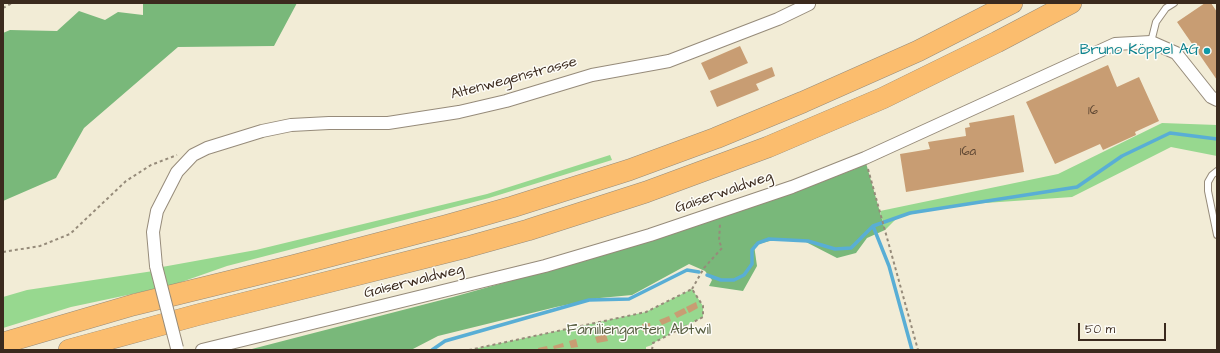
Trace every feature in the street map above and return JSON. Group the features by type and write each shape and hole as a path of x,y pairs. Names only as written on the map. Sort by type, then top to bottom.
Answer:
{"highway":[{"path":"3,343 133,305 292,266 445,226 622,172 716,138 803,102 918,51 1012,3"},
{"path":"69,350 467,247 550,223 646,192 768,147 870,104 962,60 1071,3"}],"street":[{"name":"Altenwegenstrasse","path":"177,349 156,266 153,232 156,211 177,172 193,154 225,142 278,128 329,123 388,123 459,112 506,101 592,75 669,61 772,21 810,4"},
{"name":"Gaiserwaldweg","path":"202,350 545,266 650,235 792,187 865,158 1115,44 1151,42 1176,53 1217,100"}],"lane":[{"path":"1151,42 1156,22 1166,8 1174,3"},
{"path":"1217,171 1212,175 1208,182 1208,191 1217,235"}],"path":[{"path":"3,8 12,3"},
{"path":"3,252 40,246 70,234 99,208 115,190 132,177 166,158 179,154 193,154"},
{"path":"865,158 918,350"},
{"path":"469,350 646,312 692,289 704,268 722,248 719,241 720,211"},
{"path":"652,350 653,343 703,317 703,306 692,289"}],"green space":[{"path":"143,3 297,3 274,46 178,47 84,128 56,178 3,201 3,33 10,30 57,31 79,11 105,20 118,12 143,15"},
{"path":"1162,123 1217,125 1217,156 1171,147 1072,197 956,205 898,217 885,230 880,211 1058,174"},
{"path":"610,155 612,160 489,198 227,266 170,286 71,307 3,328 3,297 27,290 160,270 162,267 256,250 487,194"},
{"path":"866,163 885,230 867,238 856,253 837,258 802,240 774,240 754,245 757,266 743,291 709,286 712,280 705,271 689,264 632,295 600,298 556,307 438,336 411,350 248,350 453,297 638,245 792,193 855,169"},
{"name":"Familiengarten Abtwil","path":"692,289 703,306 703,317 646,347 646,350 469,350 646,312"}],"building":[{"name":"Bruno Köppel AG","path":"1205,3 1211,3 1217,12 1217,80 1177,22"},
{"path":"740,46 748,63 709,80 701,63"},
{"path":"1108,65 1117,87 1139,77 1159,121 1135,132 1136,135 1103,150 1100,144 1055,164 1026,102"},
{"path":"772,67 775,76 756,84 759,90 717,107 710,91"},
{"path":"1014,115 1024,172 906,192 900,154 930,149 928,142 966,136 965,128 970,127 969,123"},
{"path":"696,302 698,308 689,313 686,307"},
{"path":"684,308 687,313 677,318 674,313"},
{"path":"669,316 671,321 662,325 659,320"},
{"path":"650,323 651,330 643,332 642,324"},
{"path":"635,328 636,334 625,336 624,331"},
{"path":"606,334 608,341 597,343 595,337"},
{"path":"576,339 578,347 571,348 569,341"},
{"path":"563,343 564,347 554,349 553,346"},
{"path":"547,346 548,350 538,350 538,348"}],"waterway":[{"path":"707,275 721,280 734,280 744,275 752,264 752,250 758,243 769,239 808,241 835,249 851,248 873,226 910,213 1077,187 1122,156 1170,133 1217,139"},
{"path":"873,226 889,266 912,350"},
{"path":"432,350 445,341 589,300 629,299 687,270 699,272"}],"place":[{"name":"Bruno Köppel AG","path":"1207,51"}]}
